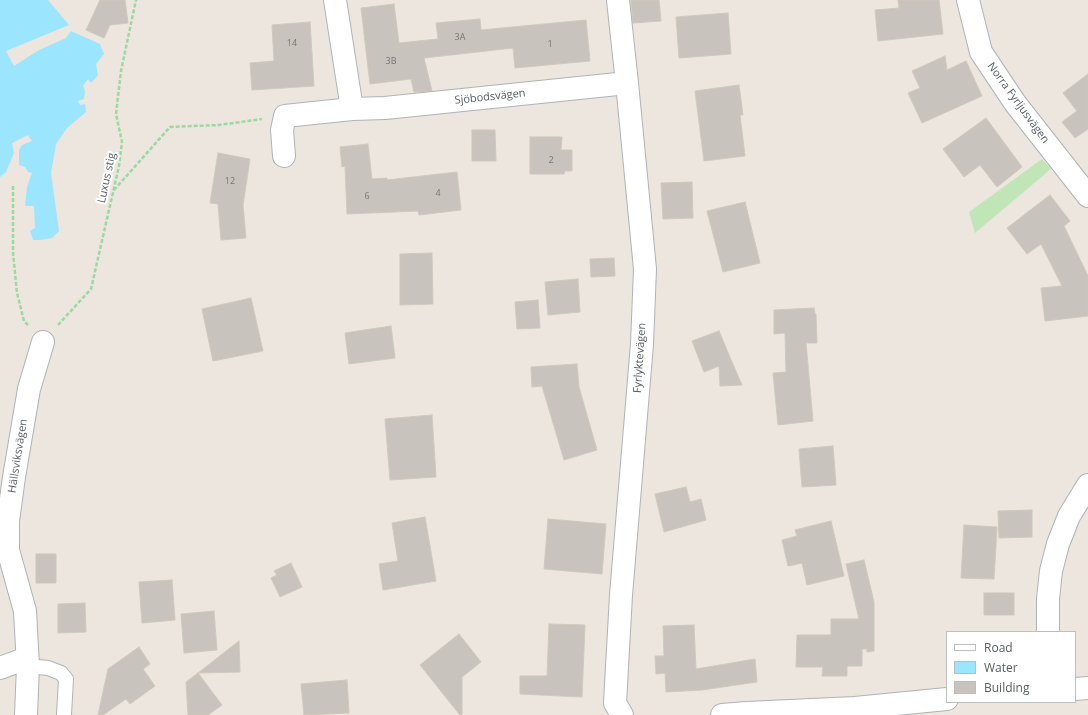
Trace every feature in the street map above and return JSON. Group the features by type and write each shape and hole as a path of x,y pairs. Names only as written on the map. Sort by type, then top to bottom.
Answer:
{"street":[{"path":"335,0 352,109"},
{"name":"Fyrlyktevägen","path":"618,0 644,269 642,344 621,595 615,703 622,715"},
{"name":"Norra Fyrljusvägen","path":"968,0 981,52 1015,103 1088,196"},
{"name":"Sjöbodsvägen","path":"284,116 352,109 385,108 627,83"},
{"path":"284,116 282,130 284,156"},
{"name":"Hällsviksvägen","path":"26,715 28,662 25,611 8,550 8,521 29,389 43,342"},
{"path":"1048,631 1048,599 1051,571 1058,544 1069,516 1088,485"},
{"path":"0,668 28,662"},
{"path":"1076,689 1088,688"},
{"path":"722,715 747,713 855,711 946,699"}],"lane":[{"path":"28,662 61,672 66,679 64,715"}],"path":[{"name":"Luxus stig","path":"43,342 91,289 119,166 122,142 116,114 121,70 136,0"},
{"path":"113,191 170,127 219,125 284,116"},
{"path":"13,186 13,253 17,293 24,321 43,342"}],"green space":[{"path":"1042,159 1051,169 975,233 969,212"}],"water":[{"path":"0,0 48,0 69,25 6,51 14,66 39,50 66,38 71,31 100,44 104,54 96,64 98,75 91,83 88,79 83,86 85,91 84,99 78,101 80,105 85,104 86,112 67,128 56,144 51,173 59,231 52,238 33,240 30,231 35,228 34,206 25,206 27,187 32,173 28,172 25,167 19,165 19,150 22,145 32,141 28,135 12,143 14,153 6,172 0,177"}],"building":[{"path":"100,0 125,0 128,23 110,25 104,38 86,30"},
{"path":"631,0 659,0 661,21 633,23"},
{"path":"898,0 939,0 943,34 878,41 875,10 899,8"},
{"path":"394,4 399,43 438,39 436,23 480,19 481,30 586,20 590,61 515,68 513,48 424,58 432,91 414,92 411,79 370,84 361,8"},
{"path":"728,13 731,54 679,58 676,17"},
{"path":"310,22 314,86 252,90 250,63 274,61 272,25"},
{"path":"945,56 947,70 966,61 982,96 922,123 908,93 920,88 912,71"},
{"path":"1088,74 1088,129 1075,138 1062,122 1077,111 1063,93"},
{"path":"739,85 743,115 740,115 745,156 704,161 695,91"},
{"path":"986,118 1022,167 997,187 980,165 964,177 943,149"},
{"path":"472,130 495,130 496,161 472,161"},
{"path":"530,137 562,137 561,150 572,150 572,171 565,171 564,174 530,174"},
{"path":"368,144 372,179 387,178 387,180 457,172 461,210 419,215 418,211 347,214 345,166 342,167 340,147"},
{"path":"218,153 250,159 243,205 246,238 221,240 218,204 210,203"},
{"path":"692,182 693,218 663,219 661,183"},
{"path":"1050,195 1070,221 1064,226 1088,276 1088,316 1045,321 1041,288 1062,286 1041,244 1027,254 1007,228"},
{"path":"745,202 760,263 723,272 707,211"},
{"path":"432,253 433,304 400,305 400,254"},
{"path":"614,258 615,276 591,277 590,259"},
{"path":"578,279 580,312 548,315 545,282"},
{"path":"251,298 263,351 213,361 202,309"},
{"path":"538,300 540,328 517,329 515,302"},
{"path":"814,308 816,314 817,343 806,343 813,421 778,425 773,373 786,372 785,333 774,334 774,310"},
{"path":"391,326 395,358 349,364 345,333"},
{"path":"719,331 742,385 720,386 719,366 704,372 692,341"},
{"path":"577,364 579,387 597,450 564,460 542,386 532,387 531,367"},
{"path":"432,415 436,477 390,480 385,419"},
{"path":"833,446 836,485 802,487 799,449"},
{"path":"686,487 690,502 701,499 706,520 664,532 655,494"},
{"path":"1032,510 1032,537 999,538 998,511"},
{"path":"425,517 436,581 383,590 379,564 398,561 392,523"},
{"path":"548,519 606,524 602,574 544,569"},
{"path":"831,521 844,576 807,585 802,563 788,566 782,540 797,536 795,530"},
{"path":"964,525 997,527 994,579 961,578"},
{"path":"36,554 56,554 56,583 36,583"},
{"path":"864,560 874,602 874,651 867,652 867,649 862,649 862,666 847,666 847,676 822,676 823,667 796,667 797,635 831,635 831,619 859,619 846,564"},
{"path":"291,563 302,587 280,597 271,578 277,575 274,571"},
{"path":"172,580 175,620 142,623 139,582"},
{"path":"984,593 1014,593 1014,615 984,615"},
{"path":"85,603 86,632 58,633 58,604"},
{"path":"214,611 217,650 184,653 181,614"},
{"path":"549,624 585,625 582,697 520,694 520,676 547,676"},
{"path":"694,625 696,669 755,659 757,682 702,690 666,692 665,673 656,674 655,656 664,656 663,626"},
{"path":"459,634 481,662 462,677 462,715 460,715 420,665"},
{"path":"239,641 240,672 198,673"},
{"path":"139,647 150,664 143,669 155,686 130,704 126,699 103,715 98,715 108,669"},
{"path":"198,673 222,705 208,715 188,715 186,682"},
{"path":"347,680 349,713 304,715 301,684"}]}
